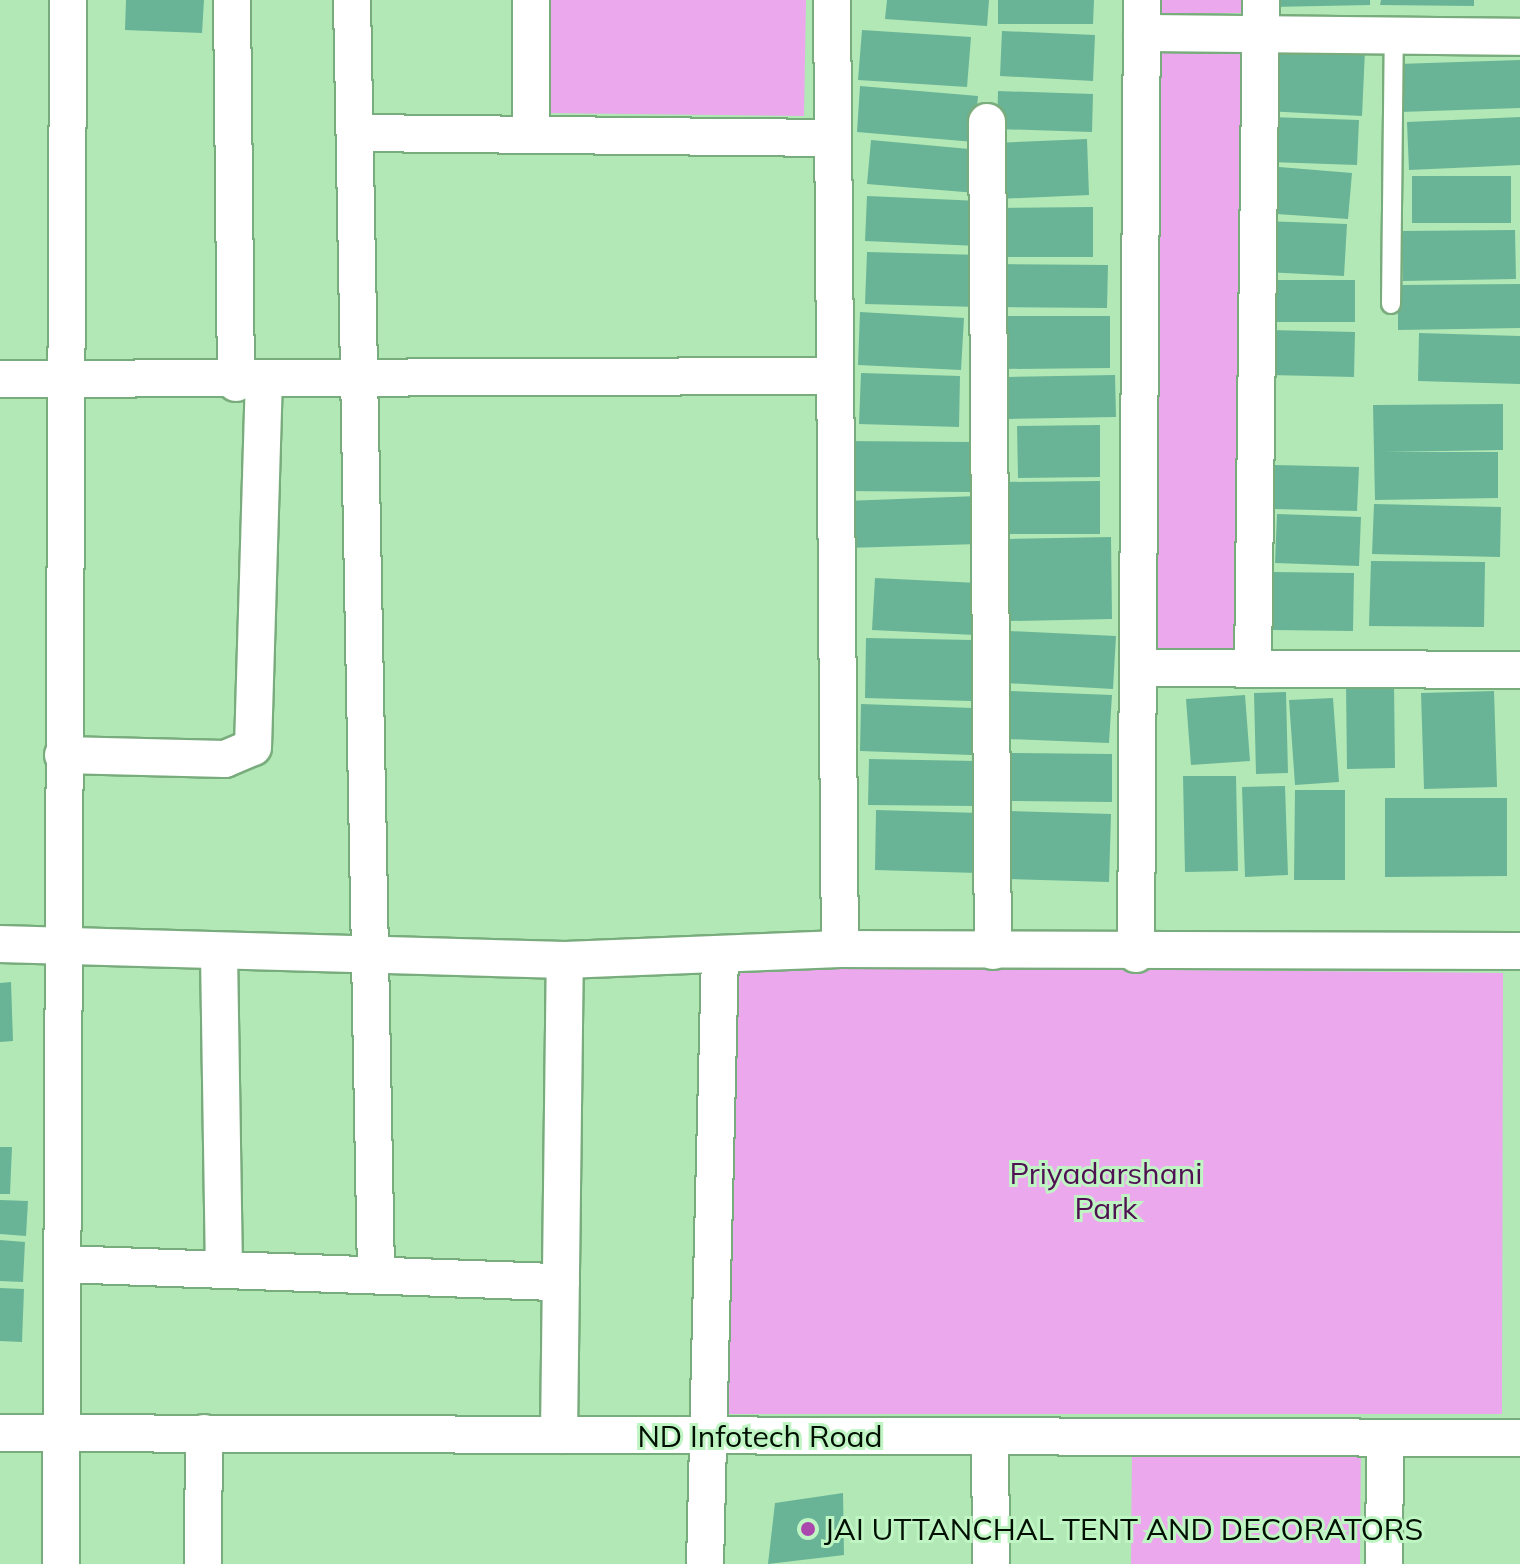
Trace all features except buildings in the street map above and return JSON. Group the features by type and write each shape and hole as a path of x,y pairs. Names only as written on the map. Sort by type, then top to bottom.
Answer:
{"street":[{"path":"61,1564 68,0"},
{"path":"63,755 225,759 253,747 250,381 232,0"},
{"path":"352,0 365,957 376,1273"},
{"path":"531,0 531,133"},
{"path":"832,0 831,376 840,949"},
{"path":"1136,954 1142,16 1261,17 1394,36 1520,37"},
{"path":"1253,668 1261,17"},
{"path":"987,122 993,951"},
{"path":"355,133 832,138"},
{"path":"0,379 250,381 831,376"},
{"path":"1139,668 1520,670"},
{"path":"0,944 62,944 219,953 565,960 840,949 1136,954 1520,951"},
{"path":"219,953 224,1267"},
{"path":"705,1564 704,1435 720,954"},
{"path":"559,1435 565,960"},
{"path":"62,1264 224,1267 561,1282"},
{"name":"ND Infotech Road","path":"0,1433 1520,1438"},
{"path":"203,1564 204,1433"},
{"path":"990,1437 991,1564"},
{"path":"1384,1564 1385,1438"}],"lane":[{"path":"1391,304 1394,36"}],"green space":[{"path":"548,0 806,0 804,116 546,113"},
{"path":"1158,0 1247,0 1247,13 1158,13"},
{"path":"1157,53 1246,53 1241,656 1152,655"},
{"name":"Priyadarshani Park","path":"736,966 1503,973 1502,1414 710,1414"},
{"path":"1132,1446 1361,1447 1360,1564 1131,1564"}],"place":[{"name":"JAI UTTANCHAL TENT AND DECORATORS","path":"808,1529"}]}
